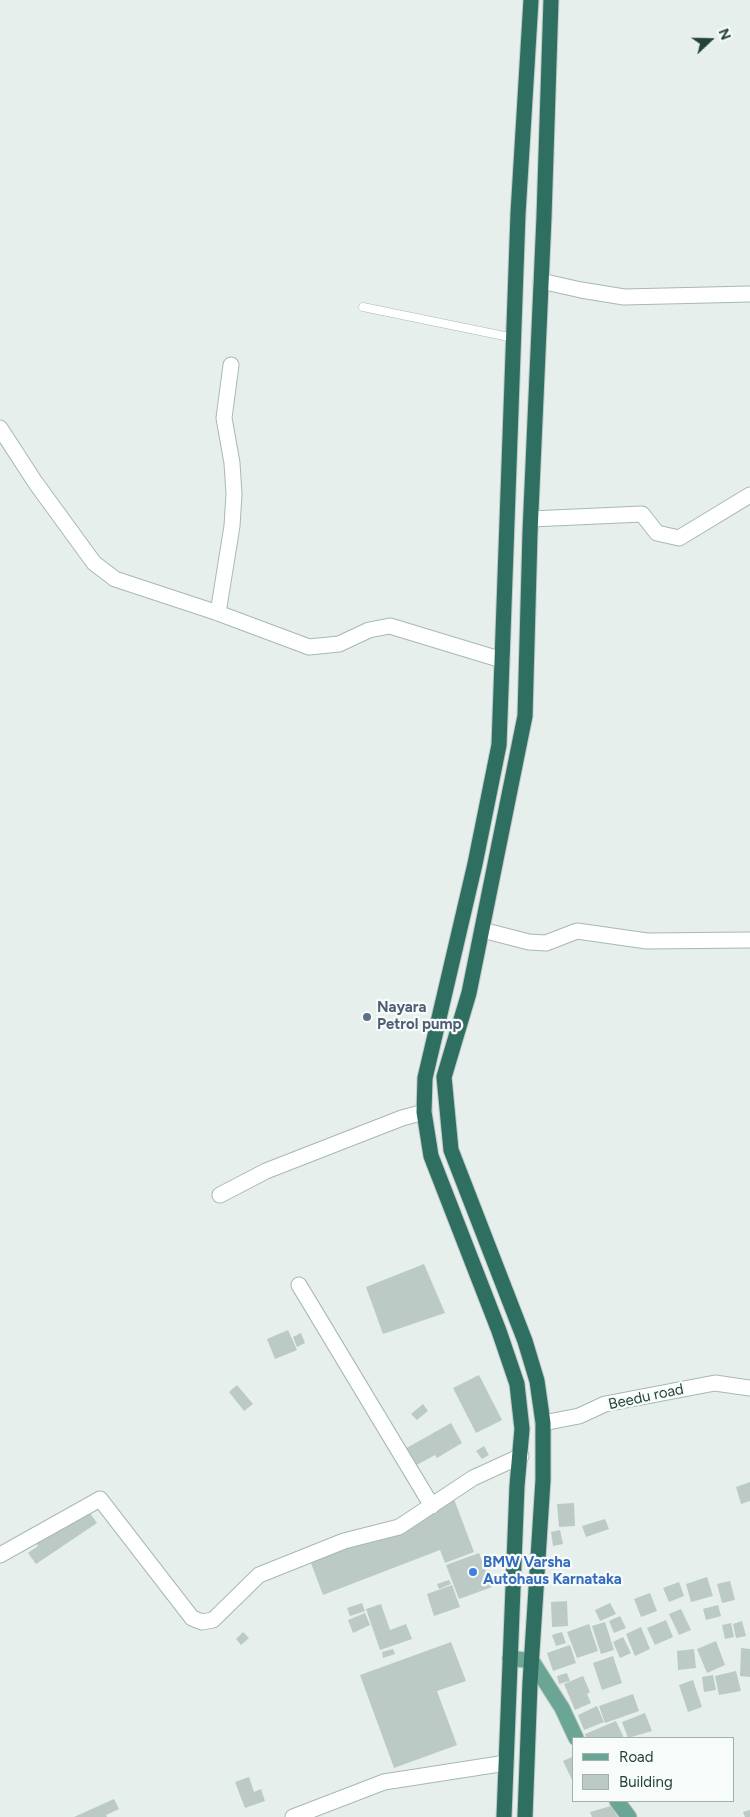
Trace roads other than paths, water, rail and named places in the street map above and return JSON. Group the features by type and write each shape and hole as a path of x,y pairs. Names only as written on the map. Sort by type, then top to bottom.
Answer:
{"highway":[{"path":"504,1817 517,1486 522,1429 517,1384 499,1331 431,1156 424,1112 425,1078 475,864 499,744 518,214 531,0"},
{"path":"525,1817 543,1480 543,1424 538,1381 525,1341 451,1150 444,1077 469,993 525,716 551,0"}],"main road":[{"path":"510,1658 532,1661 562,1708 576,1737"},
{"path":"618,1802 629,1817"}],"street":[{"path":"541,281 624,297 750,294"},
{"path":"218,613 232,526 234,494 232,463 224,418 231,365"},
{"path":"0,428 35,482 94,563 115,579 218,613 309,647 339,644 369,630 390,626 502,660"},
{"path":"531,519 642,514 657,533 679,538 750,495"},
{"path":"482,930 529,942 546,944 577,932 647,941 750,940"},
{"path":"220,1195 266,1171 402,1118 424,1112"},
{"path":"299,1286 432,1506"},
{"name":"Beedu road","path":"543,1424 579,1416 605,1404 714,1383 750,1388"},
{"path":"0,1555 100,1500 192,1618 202,1622 213,1620 259,1575 344,1541 399,1527 473,1478 521,1456"},
{"path":"293,1817 384,1782 506,1763"}],"lane":[{"path":"363,307 514,338"}],"place":[{"name":"Nayara Petrol pump","path":"367,1017"},
{"name":"BMW Varsha Autohaus Karnataka","path":"473,1572"}]}
